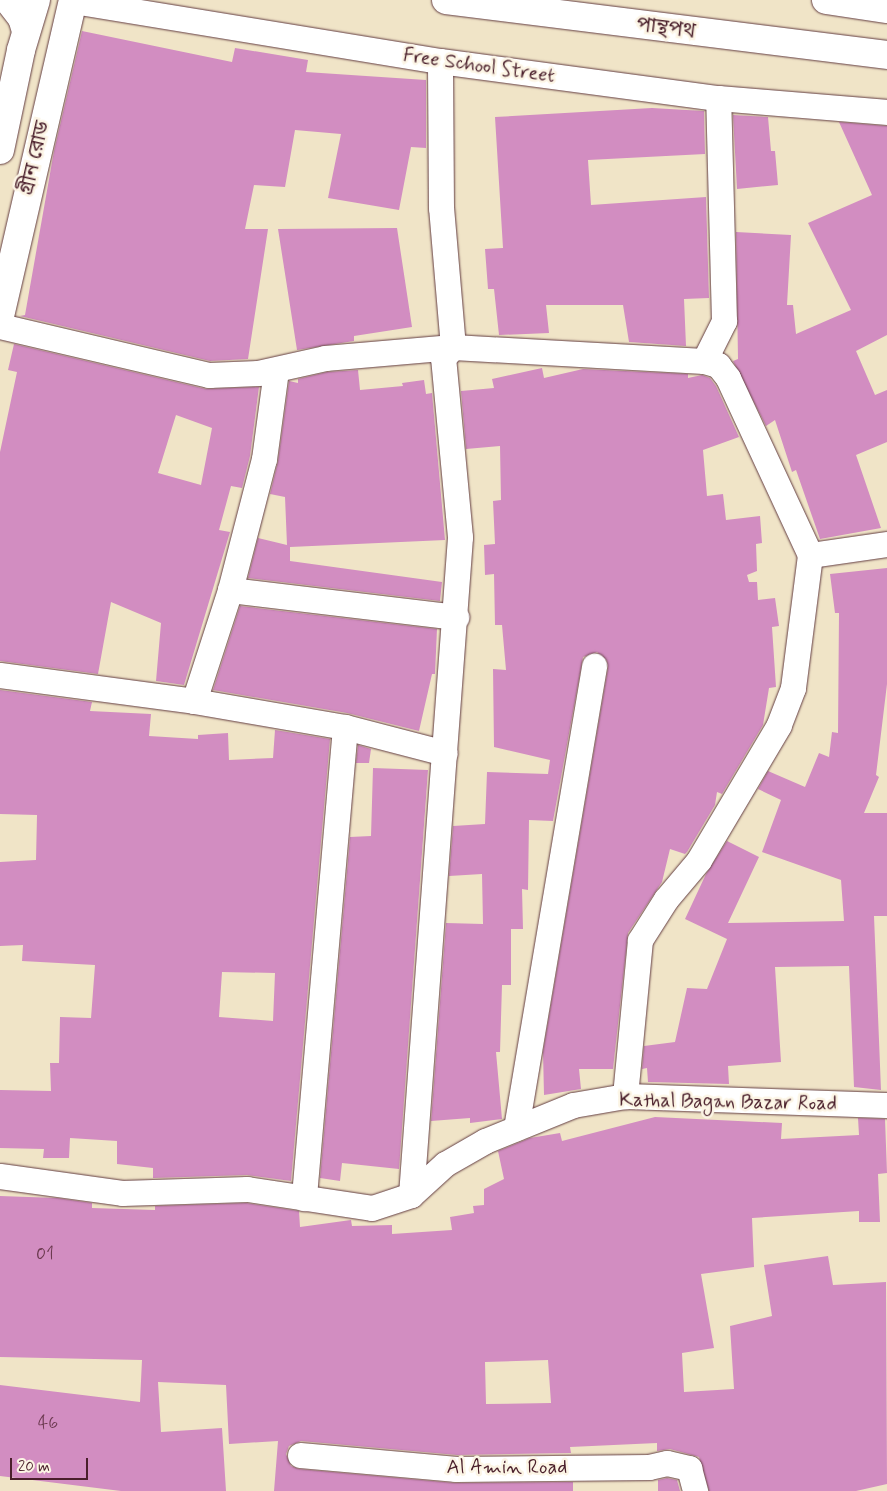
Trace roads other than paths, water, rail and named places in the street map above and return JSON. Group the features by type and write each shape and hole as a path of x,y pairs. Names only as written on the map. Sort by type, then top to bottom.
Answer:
{"main road":[{"path":"8,0 22,18 26,31"},
{"name":"গ্রীন রোড","path":"0,150 26,31 36,0"},
{"name":"গ্রীন রোড","path":"0,316 73,0"},
{"name":"পান্থপথ","path":"446,0 887,55"},
{"path":"826,0 887,9"}],"street":[{"name":"Free School Street","path":"73,0 440,61 718,98 887,112"},
{"path":"411,1195 456,617 460,537 443,358 453,347 441,208 440,61"},
{"path":"704,361 724,321 718,98"},
{"path":"0,326 208,375 276,370 325,358 453,347 704,361 718,365 728,378 810,555 793,688 779,724 699,860 666,899 640,940 625,1096"},
{"path":"194,701 230,590 264,459 276,370"},
{"path":"810,555 887,544"},
{"path":"230,590 456,617"},
{"path":"516,1128 594,666"},
{"path":"0,675 194,701 345,727 445,753"},
{"path":"304,1198 345,727"},
{"name":"Kathal Bagan Bazar Road","path":"0,1176 122,1193 240,1189 372,1208 411,1195 445,1164 516,1128 573,1105 625,1096 887,1105"},
{"name":"Al Amin Road","path":"300,1455 456,1469 649,1467 667,1463 689,1468 695,1491"}]}
